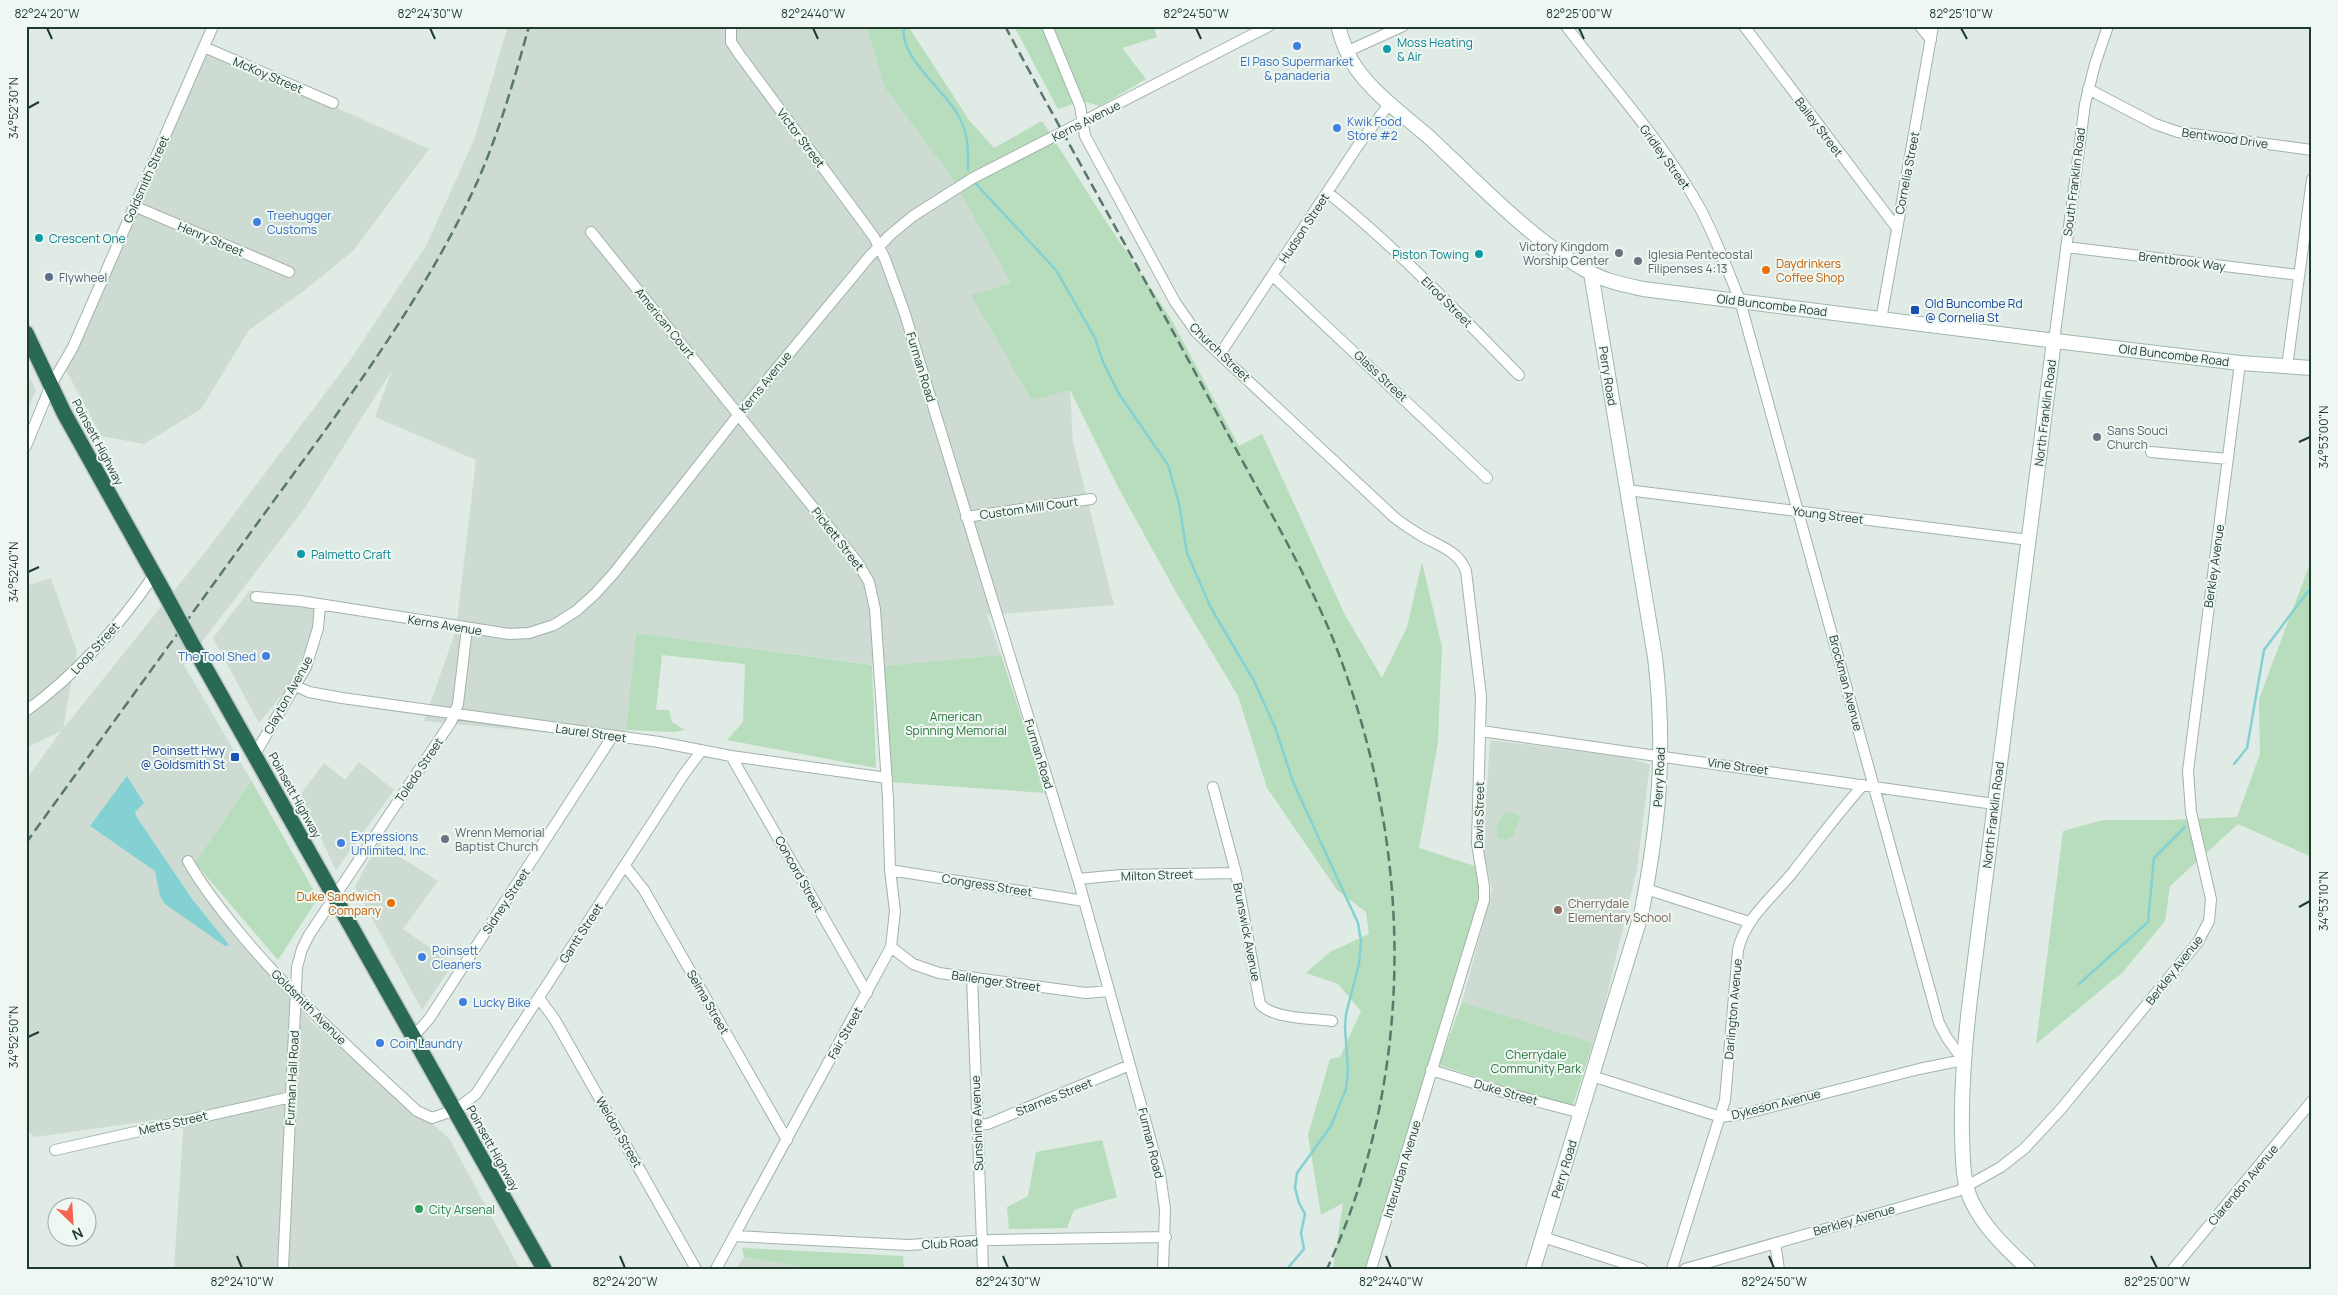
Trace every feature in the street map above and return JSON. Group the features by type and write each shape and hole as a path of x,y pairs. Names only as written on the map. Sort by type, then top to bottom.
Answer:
{"highway":[{"name":"Poinsett Highway","path":"26,333 51,385 138,548 544,1269"}],"street":[{"name":"Goldsmith Street","path":"26,446 51,385 73,347 213,26"},
{"name":"Victor Street","path":"730,26 731,42 739,54 868,229 879,247"},
{"name":"Church Street","path":"1047,26 1073,85 1080,106 1084,136 1175,302 1196,332 1394,517 1418,534 1457,556"},
{"name":"Kerns Avenue","path":"256,597 509,634 529,633 554,625 576,611 614,573 739,414 879,247 895,231 939,198 973,178 1269,26"},
{"name":"Old Buncombe Road","path":"1338,26 1346,52 1361,74 1390,103 1531,230 1565,257 1591,273 1643,289 2240,363 2312,368"},
{"path":"1346,52 1403,26"},
{"name":"Gridley Street","path":"1566,26 1655,141 1686,186 1713,235 1740,301"},
{"name":"Bailey Street","path":"1744,26 1896,227"},
{"path":"1920,26 1931,40"},
{"name":"Cornelia Street","path":"1881,320 1933,26"},
{"name":"South Franklin Road","path":"2054,341 2088,89 2108,26"},
{"name":"McKoy Street","path":"204,48 333,103"},
{"name":"Bentwood Drive","path":"2088,89 2155,124 2178,132 2312,150"},
{"name":"Hudson Street","path":"1220,354 1327,192 1390,103"},
{"path":"2288,367 2298,275 2312,179"},
{"name":"Elrod Street","path":"1327,192 1362,220 1418,273 1519,375"},
{"name":"Henry Street","path":"134,206 289,272"},
{"name":"American Court","path":"591,232 739,414"},
{"name":"Furman Road","path":"879,247 904,311 1084,900 1160,1174 1166,1209 1163,1269"},
{"name":"Brentbrook Way","path":"2066,247 2298,275"},
{"name":"Perry Road","path":"1533,1269 1631,949 1646,889 1657,827 1661,755 1655,657 1591,273"},
{"name":"Glass Street","path":"1273,276 1487,478"},
{"name":"Brockman Avenue","path":"1740,301 1940,1023 1947,1038 1963,1060"},
{"name":"North Franklin Road","path":"2028,1269 1986,1226 1971,1200 1963,1158 1963,1060 2054,341"},
{"name":"Berkley Avenue","path":"1685,1269 1950,1193 2002,1167 2037,1136 2198,942 2209,921 2211,899 2191,812 2188,771 2240,363"},
{"name":"Pickett Street","path":"739,414 858,563 869,582 876,609 887,778"},
{"path":"2151,452 2228,459"},
{"name":"Young Street","path":"1627,490 2029,540"},
{"name":"Custom Mill Court","path":"966,517 1091,499"},
{"name":"Davis Street","path":"1431,1070 1484,900 1484,886 1477,844 1481,732 1479,664 1466,572 1457,556"},
{"name":"Loop Street","path":"26,711 64,682 135,602 154,575"},
{"name":"Clayton Avenue","path":"254,754 296,686 314,648 320,605"},
{"name":"Toledo Street","path":"335,898 455,714 467,628"},
{"name":"Laurel Street","path":"296,686 310,692 342,698 887,778"},
{"name":"Vine Street","path":"1481,732 1661,755 1994,804"},
{"name":"Sidney Street","path":"413,1037 429,1019 612,737"},
{"name":"Gantt Street","path":"455,1110 476,1094 684,774 702,750"},
{"name":"Concord Street","path":"731,756 867,993"},
{"name":"Fair Street","path":"716,1269 891,947 895,911 890,870 887,778"},
{"name":"Darlington Avenue","path":"1672,1269 1725,1100 1738,950 1742,936 1749,922 1792,873 1832,821 1863,785"},
{"name":"Brunswick Avenue","path":"1213,787 1236,873 1260,1004 1267,1010 1278,1014 1332,1020"},
{"name":"Goldsmith Avenue","path":"188,861 229,919 272,972 421,1114 432,1118 455,1110"},
{"name":"Selma Street","path":"625,866 644,890 787,1140"},
{"name":"Congress Street","path":"890,870 1084,900"},
{"name":"Milton Street","path":"1078,879 1121,875 1236,873"},
{"path":"1646,889 1749,922"},
{"name":"Furman Hall Road","path":"283,1269 297,967 302,949 335,898"},
{"name":"Ballenger Street","path":"891,947 908,961 929,970 1086,993 1108,991"},
{"name":"Sunshine Avenue","path":"972,977 983,1269"},
{"name":"Weldon Street","path":"539,998 556,1020 696,1269"},
{"name":"Dykeson Avenue","path":"1592,1076 1721,1117 1747,1113 1919,1069 1963,1060"},
{"name":"Starnes Street","path":"977,1125 988,1124 1130,1066"},
{"name":"Duke Street","path":"1431,1070 1506,1093 1582,1113"},
{"name":"Interurban Avenue","path":"1371,1269 1408,1154 1431,1070"},
{"name":"Metts Street","path":"55,1150 291,1097"},
{"name":"Clarendon Avenue","path":"2173,1269 2312,1101"},
{"name":"Club Road","path":"735,1236 908,1245 982,1241 1166,1238"},
{"path":"1542,1238 1642,1269"},
{"path":"1775,1243 1779,1269"}],"shaded area":[{"path":"508,26 866,26 885,88 950,175 1011,283 972,295 1070,390 1073,443 1114,605 987,615 1001,655 883,666 636,633 625,740 424,721 456,630 476,460 375,417 392,370 304,509 184,665 251,780 195,863 310,1021 449,1138 520,1269 174,1269 184,1116 35,1137 26,1129 26,780 61,731 26,748 26,586 51,578 77,651 63,729 210,546 351,359 426,246 474,140"},
{"path":"207,50 429,149 354,250 305,290 249,330 201,409 144,444 101,436 65,368"},
{"path":"26,371 36,390 26,414"},
{"path":"250,590 323,608 290,685 259,723 213,638"},
{"name":"Cherrydale Elementary School","path":"1490,740 1625,757 1650,765 1637,869 1603,1012 1593,1043 1462,1002 1492,890 1483,848"},
{"path":"359,762 394,790 336,870 300,795 324,763 345,780"},
{"path":"378,843 438,881 403,929 453,964 422,1010 355,887"},
{"path":"744,1257 815,1267 815,1269 736,1269"}],"green space":[{"path":"866,26 908,26 969,120 994,148 1042,121 1171,319 1239,446 1262,434 1345,615 1382,678 1407,627 1422,562 1442,647 1438,742 1419,848 1475,866 1478,889 1473,923 1464,956 1368,1269 1333,1269 1343,1203 1321,1215 1308,1135 1330,1059 1340,1057 1361,1011 1338,984 1306,973 1330,952 1369,934 1366,912 1337,890 1267,788 1238,696 1177,594 1118,487 1070,390 1032,400 971,295 1011,283 950,175 885,88"},
{"path":"1014,26 1154,26 1157,37 1122,48 1146,79 1100,106 1082,101 1058,109"},
{"path":"2312,558 2312,857 2238,824 2170,886 2165,921 2123,972 2036,1044 2063,831 2103,820 2237,817 2260,754 2259,699"},
{"path":"636,633 872,665 876,768 727,740 743,722 745,664 662,655 656,710 669,710 672,722 685,730 674,732 626,730"},
{"name":"American Spinning Memorial","path":"1001,655 1046,793 890,782 883,666"},
{"path":"251,780 318,898 278,960 195,863"},
{"path":"1512,812 1520,816 1514,833 1516,835 1505,840 1498,838 1496,831 1499,822 1504,813"},
{"name":"Cherrydale Community Park","path":"1462,1002 1593,1043 1572,1108 1439,1065"},
{"path":"1102,1140 1117,1197 1074,1210 1067,1228 1009,1229 1007,1207 1028,1196 1036,1152"},
{"path":"742,1248 903,1256 904,1269 815,1269 744,1257"}],"water":[{"path":"127,776 144,803 135,812 136,816 192,899 229,945 225,946 165,904 160,896 155,871 90,826"}],"waterway":[{"path":"904,26 904,38 916,63 955,110 964,127 967,139 968,170"},
{"path":"975,183 1056,270 1095,338 1103,362 1119,394 1168,465 1179,503 1187,553 1211,608 1254,681 1275,727 1293,782 1358,923 1361,941 1359,964 1346,1014 1345,1027 1348,1070 1346,1089 1331,1126 1297,1173 1295,1188 1299,1203 1305,1214 1301,1233 1304,1249 1287,1269"},
{"path":"2234,764 2247,748 2264,650 2312,586"},
{"path":"2079,984 2148,922 2154,858 2185,827"}],"railway":[{"path":"26,843 346,402 404,315 431,271 479,178 513,84 529,26"},
{"path":"1005,26 1169,324 1308,584 1333,639 1359,716 1379,795 1391,874 1395,955 1390,1035 1378,1115 1357,1193 1327,1269"}],"place":[{"name":"El Paso Supermarket & panaderia","path":"1297,46"},
{"name":"Moss Heating & Air","path":"1387,49"},
{"name":"Kwik Food Store #2","path":"1337,128"},
{"name":"Treehugger Customs","path":"257,222"},
{"name":"Crescent One","path":"39,238"},
{"name":"Victory Kingdom Worship Center","path":"1619,253"},
{"name":"Piston Towing","path":"1479,254"},
{"name":"Iglesia Pentecostal Filipenses 4:13","path":"1638,261"},
{"name":"Daydrinkers Coffee Shop","path":"1766,270"},
{"name":"Flywheel","path":"49,277"},
{"name":"Old Buncombe Rd @ Cornelia St","path":"1915,310"},
{"name":"Sans Souci Church","path":"2097,437"},
{"name":"Palmetto Craft","path":"301,554"},
{"name":"The Tool Shed","path":"266,656"},
{"name":"Poinsett Hwy @ Goldsmith St","path":"235,757"},
{"name":"Wrenn Memorial Baptist Church","path":"445,839"},
{"name":"Expressions Unlimited, Inc.","path":"341,843"},
{"name":"Duke Sandwich Company","path":"391,903"},
{"name":"Cherrydale Elementary School","path":"1558,910"},
{"name":"Poinsett Cleaners","path":"422,957"},
{"name":"Lucky Bike","path":"463,1002"},
{"name":"Coin Laundry","path":"380,1043"},
{"name":"City Arsenal","path":"419,1209"}]}
